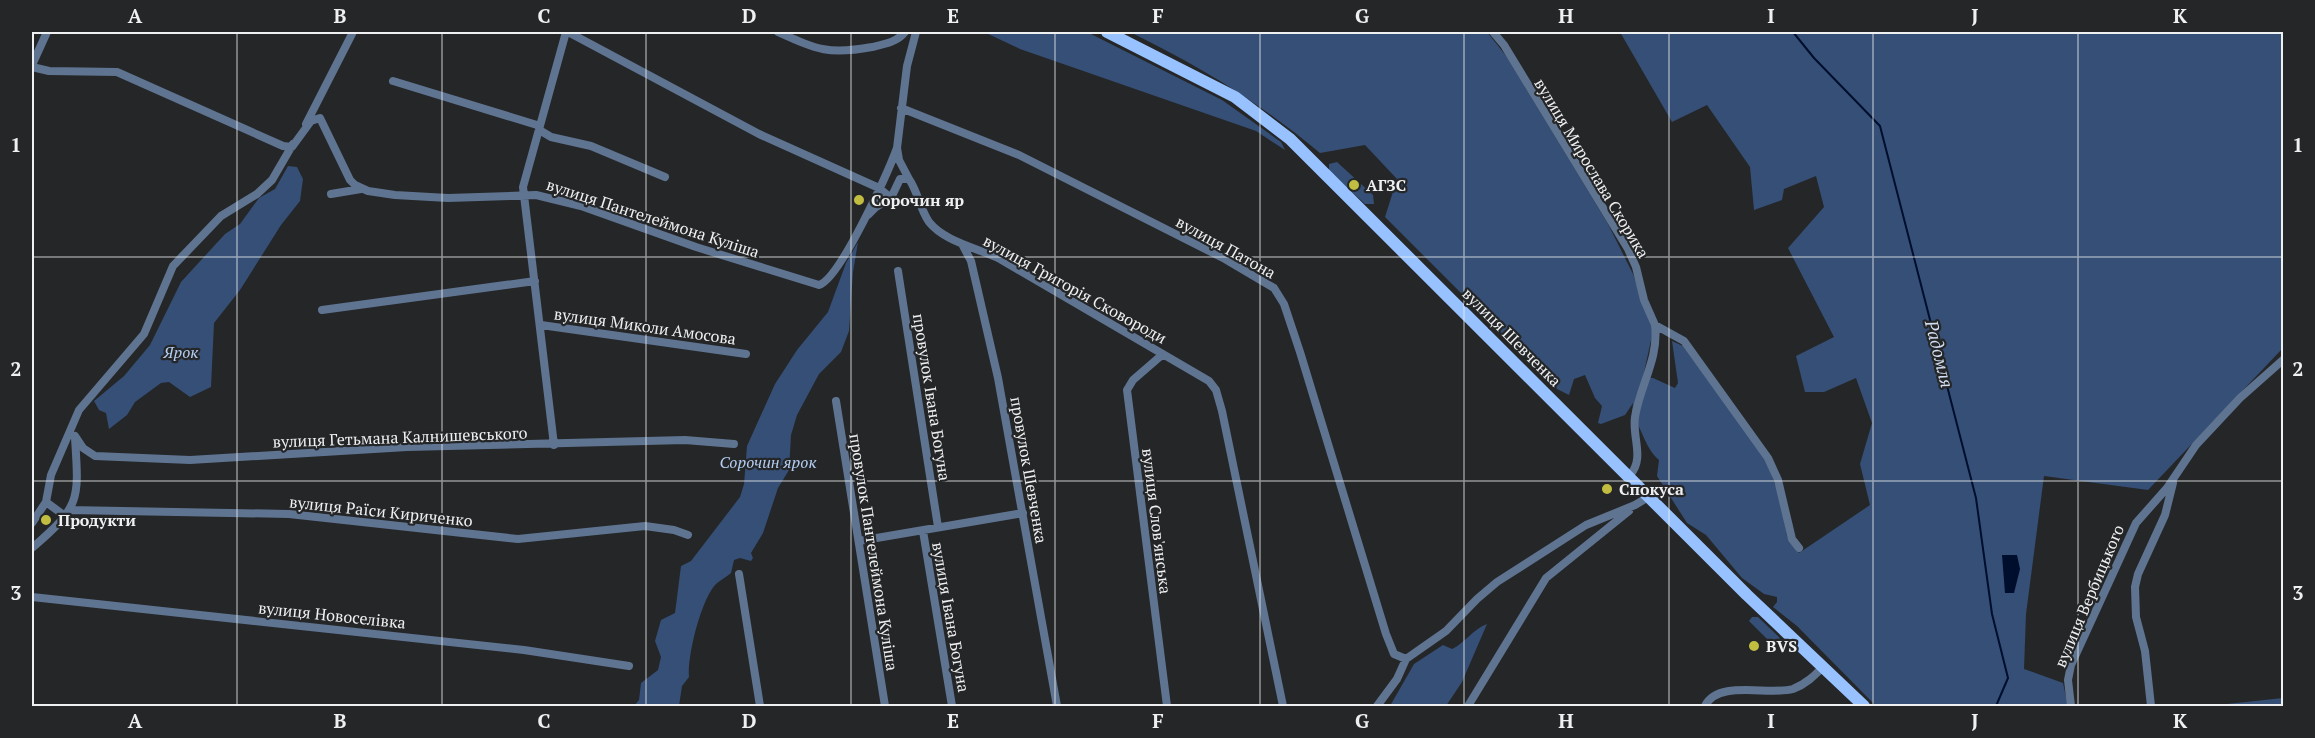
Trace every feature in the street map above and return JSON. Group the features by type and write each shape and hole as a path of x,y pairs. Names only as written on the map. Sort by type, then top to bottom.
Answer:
{"main road":[{"name":"вулиця Шевченка","path":"1107,32 1235,97 1290,140 1864,706"}],"street":[{"path":"47,32 32,66 49,71 117,72 279,145 292,147"},
{"path":"32,523 46,502 51,475 85,400 144,334 173,266 221,216 257,194 272,180 353,32"},
{"path":"554,445 525,181 541,131 567,32 759,134 879,188 891,198"},
{"path":"778,32 813,48 842,52 892,42 905,32"},
{"path":"897,148 901,108 916,32"},
{"name":"вулиця Мирослава Скорика","path":"1493,32 1504,45 1628,249 1636,267 1644,300 1655,325 1656,347 1635,417 1638,460 1630,476"},
{"path":"393,81 537,124 541,131 561,140 608,152 665,177"},
{"name":"вулиця Патона","path":"901,108 1019,155 1225,259 1274,288 1284,304 1307,373 1386,634 1394,654 1406,659"},
{"path":"292,147 311,121 320,118 345,172 361,189"},
{"name":"вулиця Пантелеймона Куліша","path":"331,194 361,189 379,193 448,198 526,194 580,206 696,247 819,285 832,278 888,172 897,148"},
{"name":"вулиця Григорія Сковороди","path":"897,148 899,160 918,194 929,221 961,243 1000,259 1199,373 1216,390 1283,706"},
{"path":"859,228 876,207 891,198 900,179 909,179"},
{"name":"провулок Шевченка","path":"961,243 971,261 999,378 1057,706"},
{"name":"провулок Івана Богуна","path":"898,271 938,527"},
{"path":"322,310 535,281"},
{"name":"вулиця Миколи Амосова","path":"541,324 746,354"},
{"path":"1655,325 1684,341 1768,458 1778,480 1792,539 1798,548"},
{"name":"вулиця Слов'янська","path":"1163,354 1133,380 1127,390 1167,706"},
{"name":"вулиця Вербицького","path":"2071,706 2068,680 2071,665 2136,523 2175,476 2196,445 2240,398 2283,359"},
{"name":"провулок Пантелеймона Куліша","path":"836,401 885,706"},
{"path":"32,548 67,513 78,488 75,419"},
{"name":"вулиця Гетьмана Калнишевського","path":"75,436 83,448 95,456 190,460 407,447 685,440 734,444"},
{"name":"вулиця Вербицького","path":"2151,706 2145,651 2134,604 2135,587 2138,574 2165,515 2175,476"},
{"path":"1377,706 1397,679 1406,659 1446,632 1477,599 1497,582 1586,525 1635,505 1650,496"},
{"path":"1468,706 1546,578 1650,496"},
{"path":"46,502 67,513"},
{"name":"вулиця Раїси Кириченко","path":"67,513 289,514 518,539 645,526 674,530 688,535"},
{"path":"859,541 1023,513"},
{"name":"вулиця Івана Богуна","path":"923,531 952,706"},
{"path":"739,574 760,706"},
{"name":"вулиця Новоселівка","path":"32,597 524,650 629,666"},
{"path":"1704,706 1716,696 1730,691 1790,690 1806,683 1823,667"}],"green space":[{"path":"984,32 1087,32 1222,100 1281,142 1285,150 1256,131 1020,49"},
{"path":"1130,32 1487,32 1507,57 1608,224 1633,274 1653,331 1643,377 1653,378 1675,388 1678,383 1672,341 1683,346 1766,460 1780,498 1787,536 1799,553 1870,505 1860,464 1872,423 1856,378 1824,392 1805,392 1796,356 1834,337 1788,248 1824,207 1816,176 1784,189 1782,200 1754,210 1750,167 1707,105 1672,122 1620,32 2283,32 2283,348 2148,490 2044,476 2026,614 2024,669 2063,683 2068,706 1876,706 1797,626 1773,607 1777,602 1777,597 1764,594 1742,578 1706,535 1687,523 1657,476 1659,460 1650,450 1632,415 1633,403 1625,415 1601,424 1598,423 1602,406 1595,398 1585,375 1574,379 1569,395 1557,389 1385,217 1397,179 1365,145 1320,153 1229,86"},
{"path":"1337,162 1373,195 1374,204 1365,204 1329,171 1329,164"},
{"name":"Ярок","path":"288,166 297,167 303,179 300,201 281,225 240,290 214,323 211,387 190,397 169,382 161,383 135,402 127,415 109,429 106,413 99,410 94,401 124,376 150,345 181,282 225,234 240,224 259,198 275,189"},
{"name":"Сорочин ярок","path":"858,242 853,272 849,331 841,352 819,374 797,415 791,435 789,470 778,488 763,533 751,553 753,558 751,561 740,558 734,560 731,573 710,591 696,629 690,656 689,677 682,686 679,706 634,706 639,700 641,683 658,670 661,657 655,641 661,620 675,613 681,566 691,561 740,497 744,484 747,446 775,384 797,350 828,312 846,263"},
{"path":"1752,617 1758,617 1779,637 1781,641 1777,646 1773,645 1749,621"},
{"path":"1487,624 1462,682 1446,706 1390,706 1414,664 1443,645 1452,649"},
{"path":"2283,698 2283,706 2208,706"}],"shaded area":[{"path":"2002,555 2017,555 2020,569 2014,593 2005,593"}],"waterway":[{"name":"Радомля","path":"1793,32 1814,58 1880,126 1976,498 1992,614 2008,678 1996,706"}],"place":[{"name":"АГЗС","path":"1354,185"},
{"name":"Сорочин яр","path":"859,200"},
{"name":"Спокуса","path":"1607,489"},
{"name":"Продукти","path":"46,520"},
{"name":"BVS","path":"1754,646"}]}
